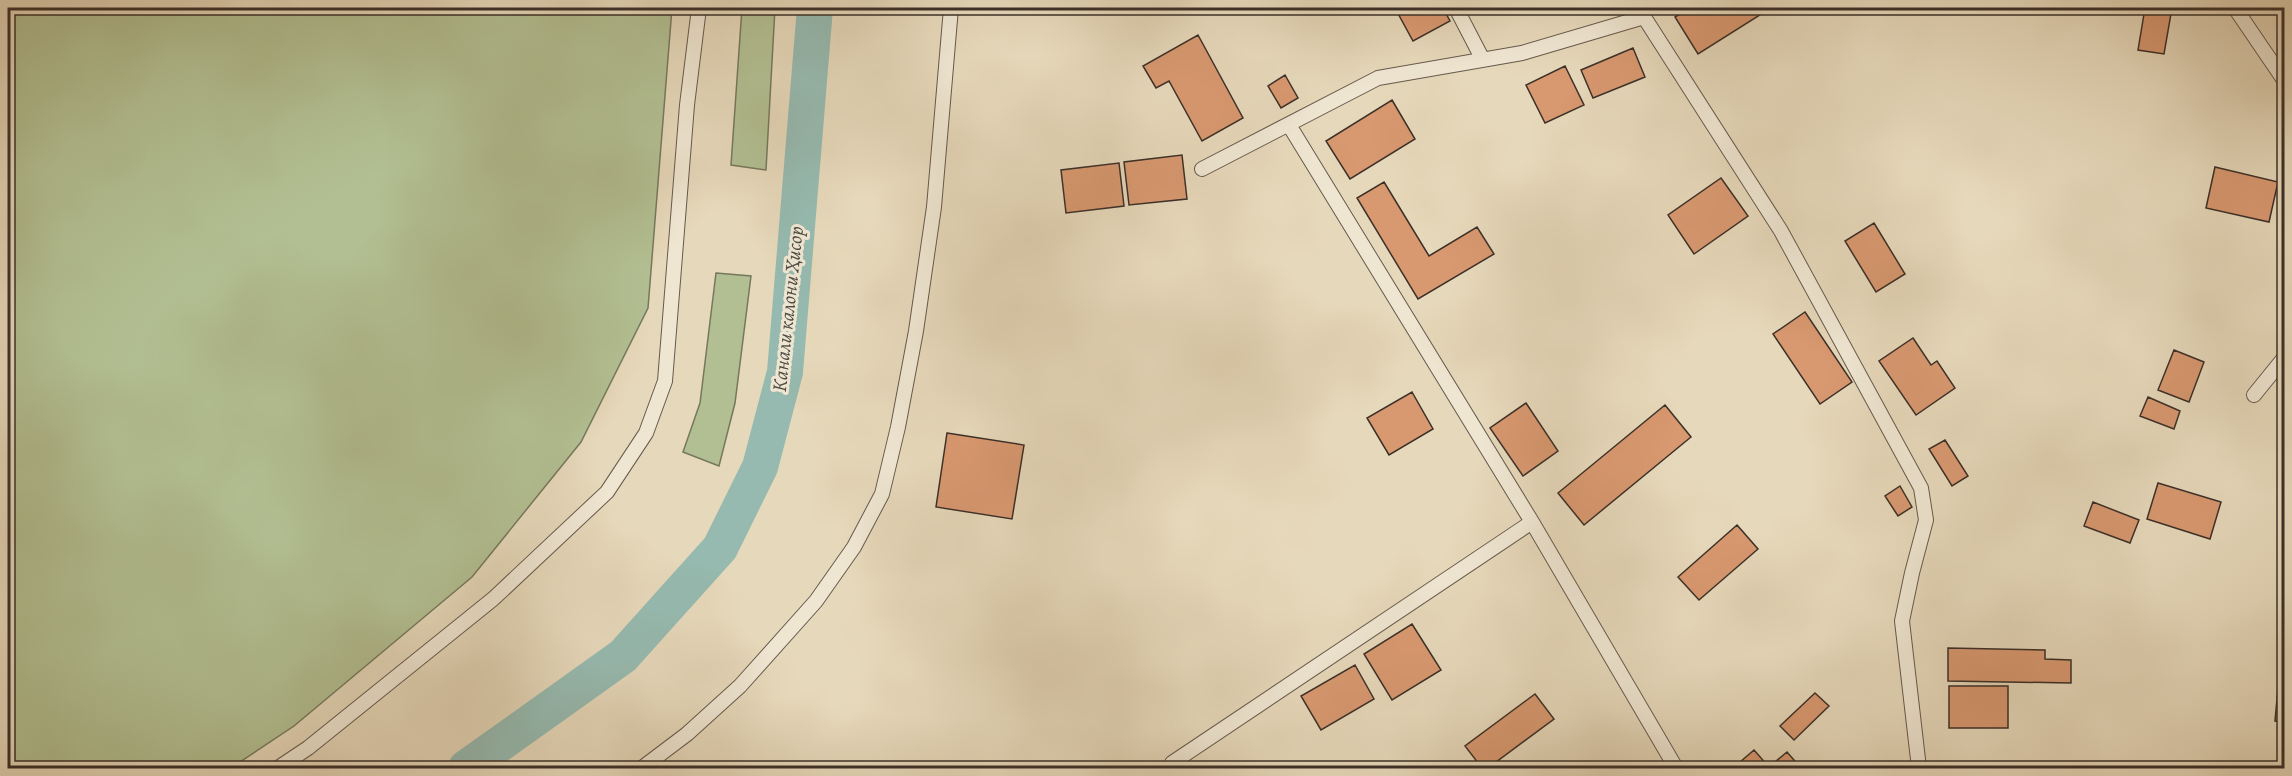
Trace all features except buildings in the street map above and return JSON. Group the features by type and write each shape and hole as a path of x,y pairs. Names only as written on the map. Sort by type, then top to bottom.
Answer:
{"lane":[{"path":"278,768 308,748 493,598 607,492 646,433 665,381 687,105 699,8"},
{"path":"642,768 687,734 740,687 816,601 854,547 882,494 898,427 916,331 934,207 951,8"},
{"path":"1456,8 1483,60"},
{"path":"2235,8 2284,80"},
{"path":"1202,169 1378,78 1522,53 1649,12 1781,231 1921,488 1926,520 1902,621 1919,768"},
{"path":"1289,125 1532,522 1676,768"},
{"path":"2254,395 2284,358"},
{"path":"1170,767 1532,522"}],"green space":[{"path":"8,8 672,8 648,308 581,442 472,577 294,726 231,768 8,768"},
{"path":"742,8 775,8 766,170 731,165"},
{"path":"716,273 751,276 735,403 719,466 683,452 700,403"}],"waterway":[{"name":"Канали калони Ҳисор","path":"466,768 623,656 720,548 760,467 785,372 815,8"}]}
